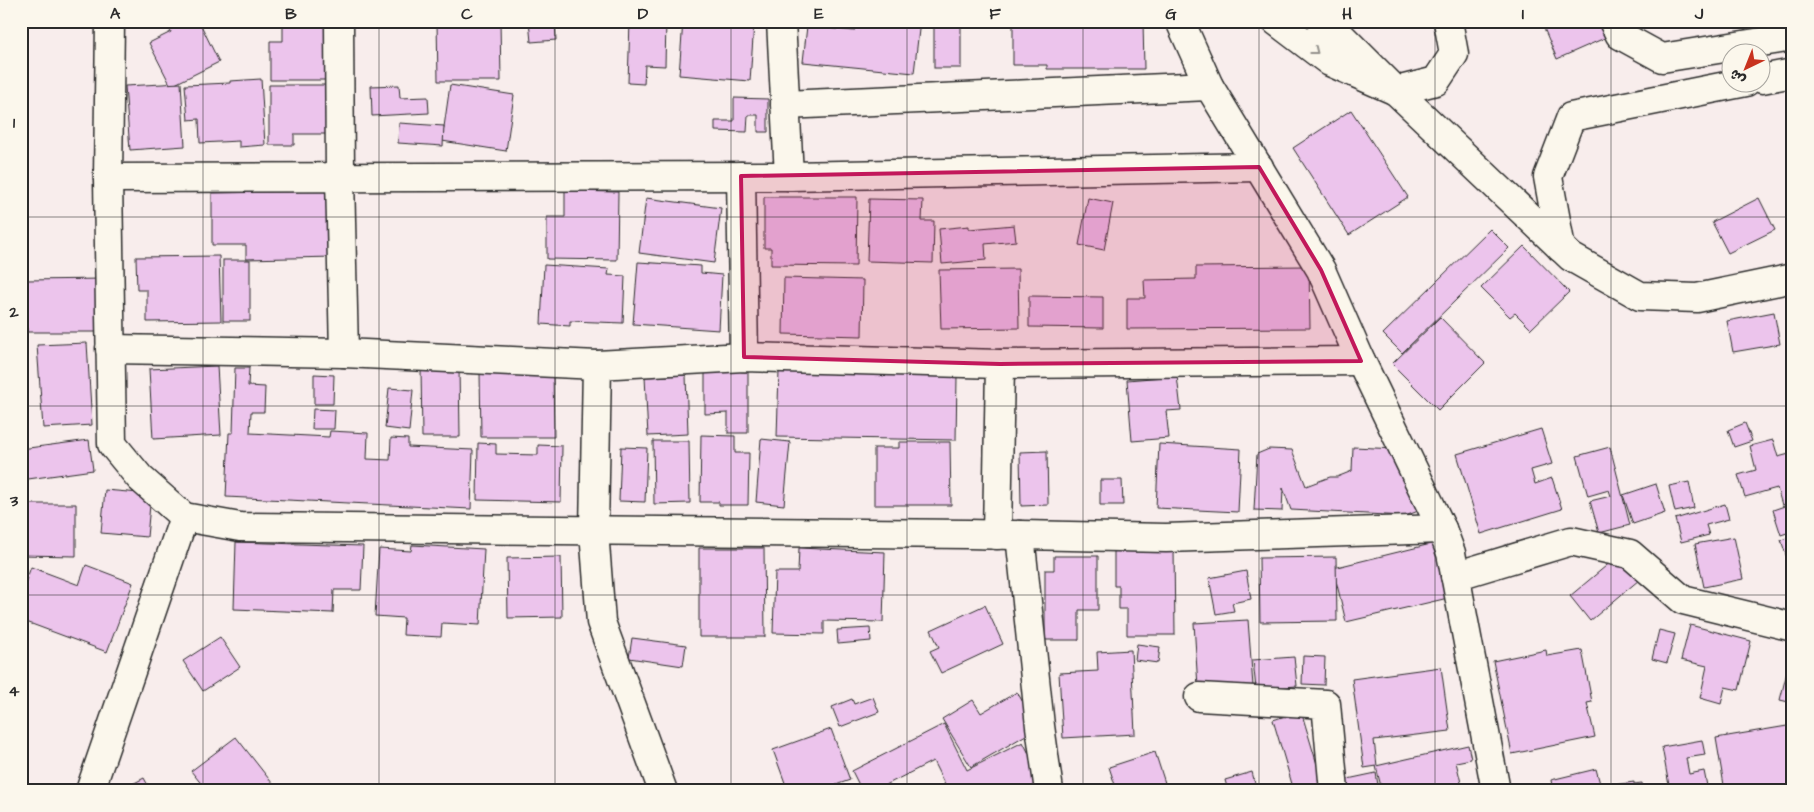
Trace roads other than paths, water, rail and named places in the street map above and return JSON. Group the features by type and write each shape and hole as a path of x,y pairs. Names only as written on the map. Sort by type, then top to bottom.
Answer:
{"street":[{"path":"110,21 108,178 112,444 140,478 184,518 240,527 1166,538 1442,529"},
{"path":"339,21 344,353"},
{"path":"781,21 789,176"},
{"path":"1180,21 1209,86 1321,270 1361,361 1442,529 1451,553 1496,791"},
{"path":"1276,21 1330,62 1396,91 1436,81 1454,54 1448,21"},
{"path":"1321,21 1340,35 1396,91 1571,257 1640,296 1697,298 1793,278"},
{"path":"1613,21 1620,35 1662,58 1793,37"},
{"path":"1772,77 1793,73"},
{"path":"785,105 1209,86"},
{"path":"1561,248 1548,177 1571,117 1722,87"},
{"path":"108,178 789,176 1259,167"},
{"path":"741,176 744,357"},
{"path":"110,349 344,353 597,365 744,357 1000,364 1361,361"},
{"path":"1000,364 1009,535 1049,791"},
{"path":"597,365 594,531 601,622 663,791"},
{"path":"90,791 184,518"},
{"path":"1455,576 1571,541 1630,554 1683,600 1793,627"},
{"path":"1199,697 1326,704 1334,791"}]}
